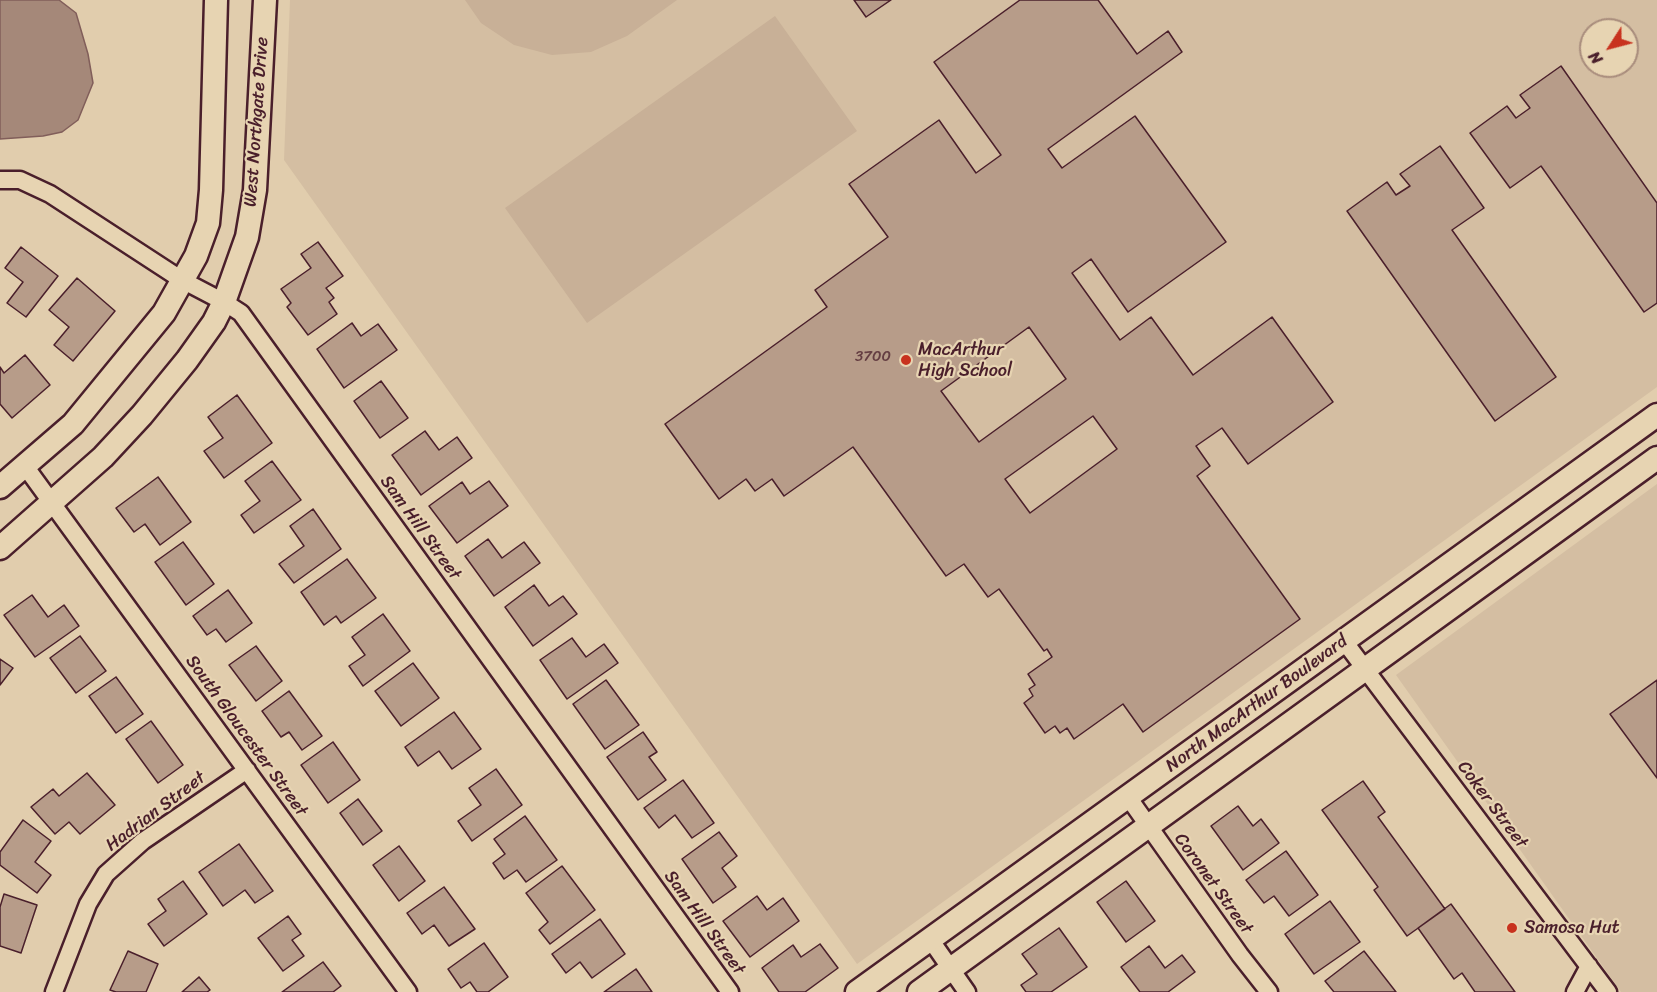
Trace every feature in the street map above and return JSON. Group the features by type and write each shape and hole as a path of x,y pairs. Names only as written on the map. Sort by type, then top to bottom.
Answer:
{"main road":[{"path":"0,487 73,424 165,313 196,256 208,222 211,190 216,0"},
{"name":"West Northgate Drive","path":"0,548 103,457 142,415 187,360 214,322 224,302 247,237 255,190 265,0"},
{"name":"North MacArthur Boulevard","path":"857,992 1657,415"},
{"path":"1618,443 1638,472"},
{"name":"North MacArthur Boulevard","path":"919,992 1657,458"},
{"path":"1480,542 1502,570"}],"street":[{"name":"Sam Hill Street","path":"0,180 20,180 50,194 182,280 241,313 730,992"},
{"name":"South Gloucester Street","path":"25,466 408,992"},
{"name":"Coker Street","path":"1344,641 1608,992"},
{"name":"Hadrian Street","path":"54,992 88,904 106,874 143,841 247,770"},
{"name":"Coronet Street","path":"1128,797 1240,955 1269,992"},
{"path":"930,939 967,992"},
{"path":"1575,992 1589,966"}],"shaded area":[{"path":"0,0 59,0 76,13 88,54 93,83 78,120 62,132 43,136 0,139"},
{"name":"MacArthur High School","path":"290,0 1657,0 1657,387 857,964 284,160"},
{"path":"465,0 677,0 627,36 591,52 552,55 514,45 481,23"},
{"path":"775,16 857,131 587,323 505,208"},
{"path":"1657,484 1657,992 1621,992 1396,675"}],"building":[{"path":"854,0 891,0 866,17"},
{"path":"1020,0 1098,0 1137,54 1168,31 1182,52 1048,149 1062,168 1135,116 1226,242 1128,312 1091,259 1072,273 1120,340 1151,317 1193,375 1272,317 1333,402 1248,464 1222,428 1196,446 1210,466 1197,476 1300,619 1143,732 1123,704 1074,739 1067,728 1060,733 1055,726 1045,733 1024,703 1033,696 1029,689 1035,685 1028,674 1052,657 1047,649 1044,651 999,589 988,597 964,564 946,576 853,447 784,496 772,479 755,491 746,479 719,499 665,424 827,307 815,290 888,237 849,184 939,120 976,173 1001,155 934,62","holes":["1029,327 1066,379 979,442 941,391","1093,416 1117,449 1030,513 1005,479"]},
{"path":"1561,66 1657,203 1657,303 1644,312 1541,166 1510,188 1470,133 1507,106 1516,118 1530,108 1520,95"},
{"path":"1440,146 1484,208 1452,230 1556,377 1495,421 1347,211 1387,182 1396,195 1410,186 1400,174"},
{"path":"318,242 343,276 326,288 334,298 329,302 337,314 308,335 287,307 291,303 281,289 311,268 301,254"},
{"path":"21,247 58,276 26,317 7,303 23,282 5,268"},
{"path":"77,278 115,311 73,361 54,345 69,327 49,310"},
{"path":"352,323 361,336 378,324 397,350 344,388 317,349"},
{"path":"25,355 50,385 12,418 0,404 0,367 4,373"},
{"path":"381,381 408,418 380,438 354,401"},
{"path":"237,395 272,443 224,478 204,451 223,438 208,417"},
{"path":"425,431 439,450 457,437 472,458 421,495 392,455"},
{"path":"272,461 301,500 254,533 241,515 260,501 245,481"},
{"path":"158,477 191,522 160,545 145,524 134,532 116,508"},
{"path":"489,481 508,506 457,543 429,506 462,482 470,494"},
{"path":"313,509 341,549 294,583 279,564 304,546 290,526"},
{"path":"488,539 502,558 524,542 540,563 494,596 465,556"},
{"path":"183,542 214,584 186,605 155,562"},
{"path":"347,559 376,598 341,623 336,616 324,625 301,592"},
{"path":"534,585 549,606 563,596 577,614 533,646 505,607"},
{"path":"228,590 252,623 226,642 216,629 207,635 193,616"},
{"path":"32,595 48,617 64,605 79,626 35,657 4,615"},
{"path":"383,614 410,651 363,686 349,666 365,655 352,637"},
{"path":"80,636 106,671 76,693 50,658"},
{"path":"572,638 586,657 604,644 618,663 567,699 540,660"},
{"path":"256,646 282,681 256,701 229,665"},
{"path":"0,659 13,668 0,685"},
{"path":"413,663 439,698 401,726 375,691"},
{"path":"116,677 143,714 116,733 89,696"},
{"path":"606,680 639,725 605,749 573,704"},
{"path":"1657,680 1657,778 1610,714"},
{"path":"289,691 322,736 302,750 289,732 281,737 262,711"},
{"path":"454,712 481,749 452,769 439,751 418,766 405,747"},
{"path":"151,721 183,765 158,783 126,739"},
{"path":"643,732 657,752 649,757 666,780 638,800 607,757"},
{"path":"333,742 360,780 328,803 301,765"},
{"path":"496,769 522,805 472,841 458,821 481,805 469,788"},
{"path":"87,773 115,805 80,834 69,822 55,834 31,807 53,789 59,796"},
{"path":"683,780 714,823 692,838 675,815 659,828 644,808"},
{"path":"1363,781 1385,812 1378,817 1445,909 1407,936 1374,890 1378,887 1322,810"},
{"path":"358,799 382,831 363,845 340,813"},
{"path":"1238,806 1253,826 1261,819 1279,843 1243,870 1211,826"},
{"path":"525,816 557,860 526,882 517,870 504,879 493,863 505,854 494,839"},
{"path":"23,820 51,841 35,862 51,875 37,893 0,865 0,852"},
{"path":"719,832 737,856 722,868 736,887 713,903 682,859"},
{"path":"239,844 273,891 255,903 245,890 223,906 199,872"},
{"path":"399,846 425,881 399,901 373,865"},
{"path":"1286,851 1318,895 1289,916 1274,896 1264,903 1246,880"},
{"path":"562,866 595,910 550,944 539,930 548,922 526,893"},
{"path":"183,881 207,914 164,946 148,924 166,911 158,899"},
{"path":"1126,881 1155,921 1126,942 1097,902"},
{"path":"444,887 475,929 449,946 434,925 422,934 407,913"},
{"path":"4,894 37,905 21,953 0,946 0,907"},
{"path":"757,896 767,910 783,898 799,921 750,957 723,921"},
{"path":"1330,901 1360,942 1314,974 1285,934"},
{"path":"1451,904 1515,992 1475,992 1462,973 1454,979 1418,928"},
{"path":"288,916 301,934 292,940 304,956 283,971 258,938"},
{"path":"600,919 625,954 592,978 580,962 566,973 552,954"},
{"path":"1059,928 1087,967 1051,992 1026,992 1021,985 1037,974 1022,954"},
{"path":"484,943 508,977 488,992 477,992 470,982 461,988 448,969"},
{"path":"820,944 838,968 805,992 779,992 762,968 793,945 801,957"},
{"path":"1149,946 1165,968 1182,955 1195,972 1168,992 1140,992 1121,967"},
{"path":"128,951 158,964 146,992 110,990"},
{"path":"1364,951 1396,992 1334,992 1325,981"},
{"path":"323,962 341,986 333,992 282,992"},
{"path":"636,969 652,992 604,992"},
{"path":"199,977 210,990 182,992"}],"place":[{"name":"MacArthur High School","path":"906,360"},
{"name":"Samosa Hut","path":"1512,928"}]}
